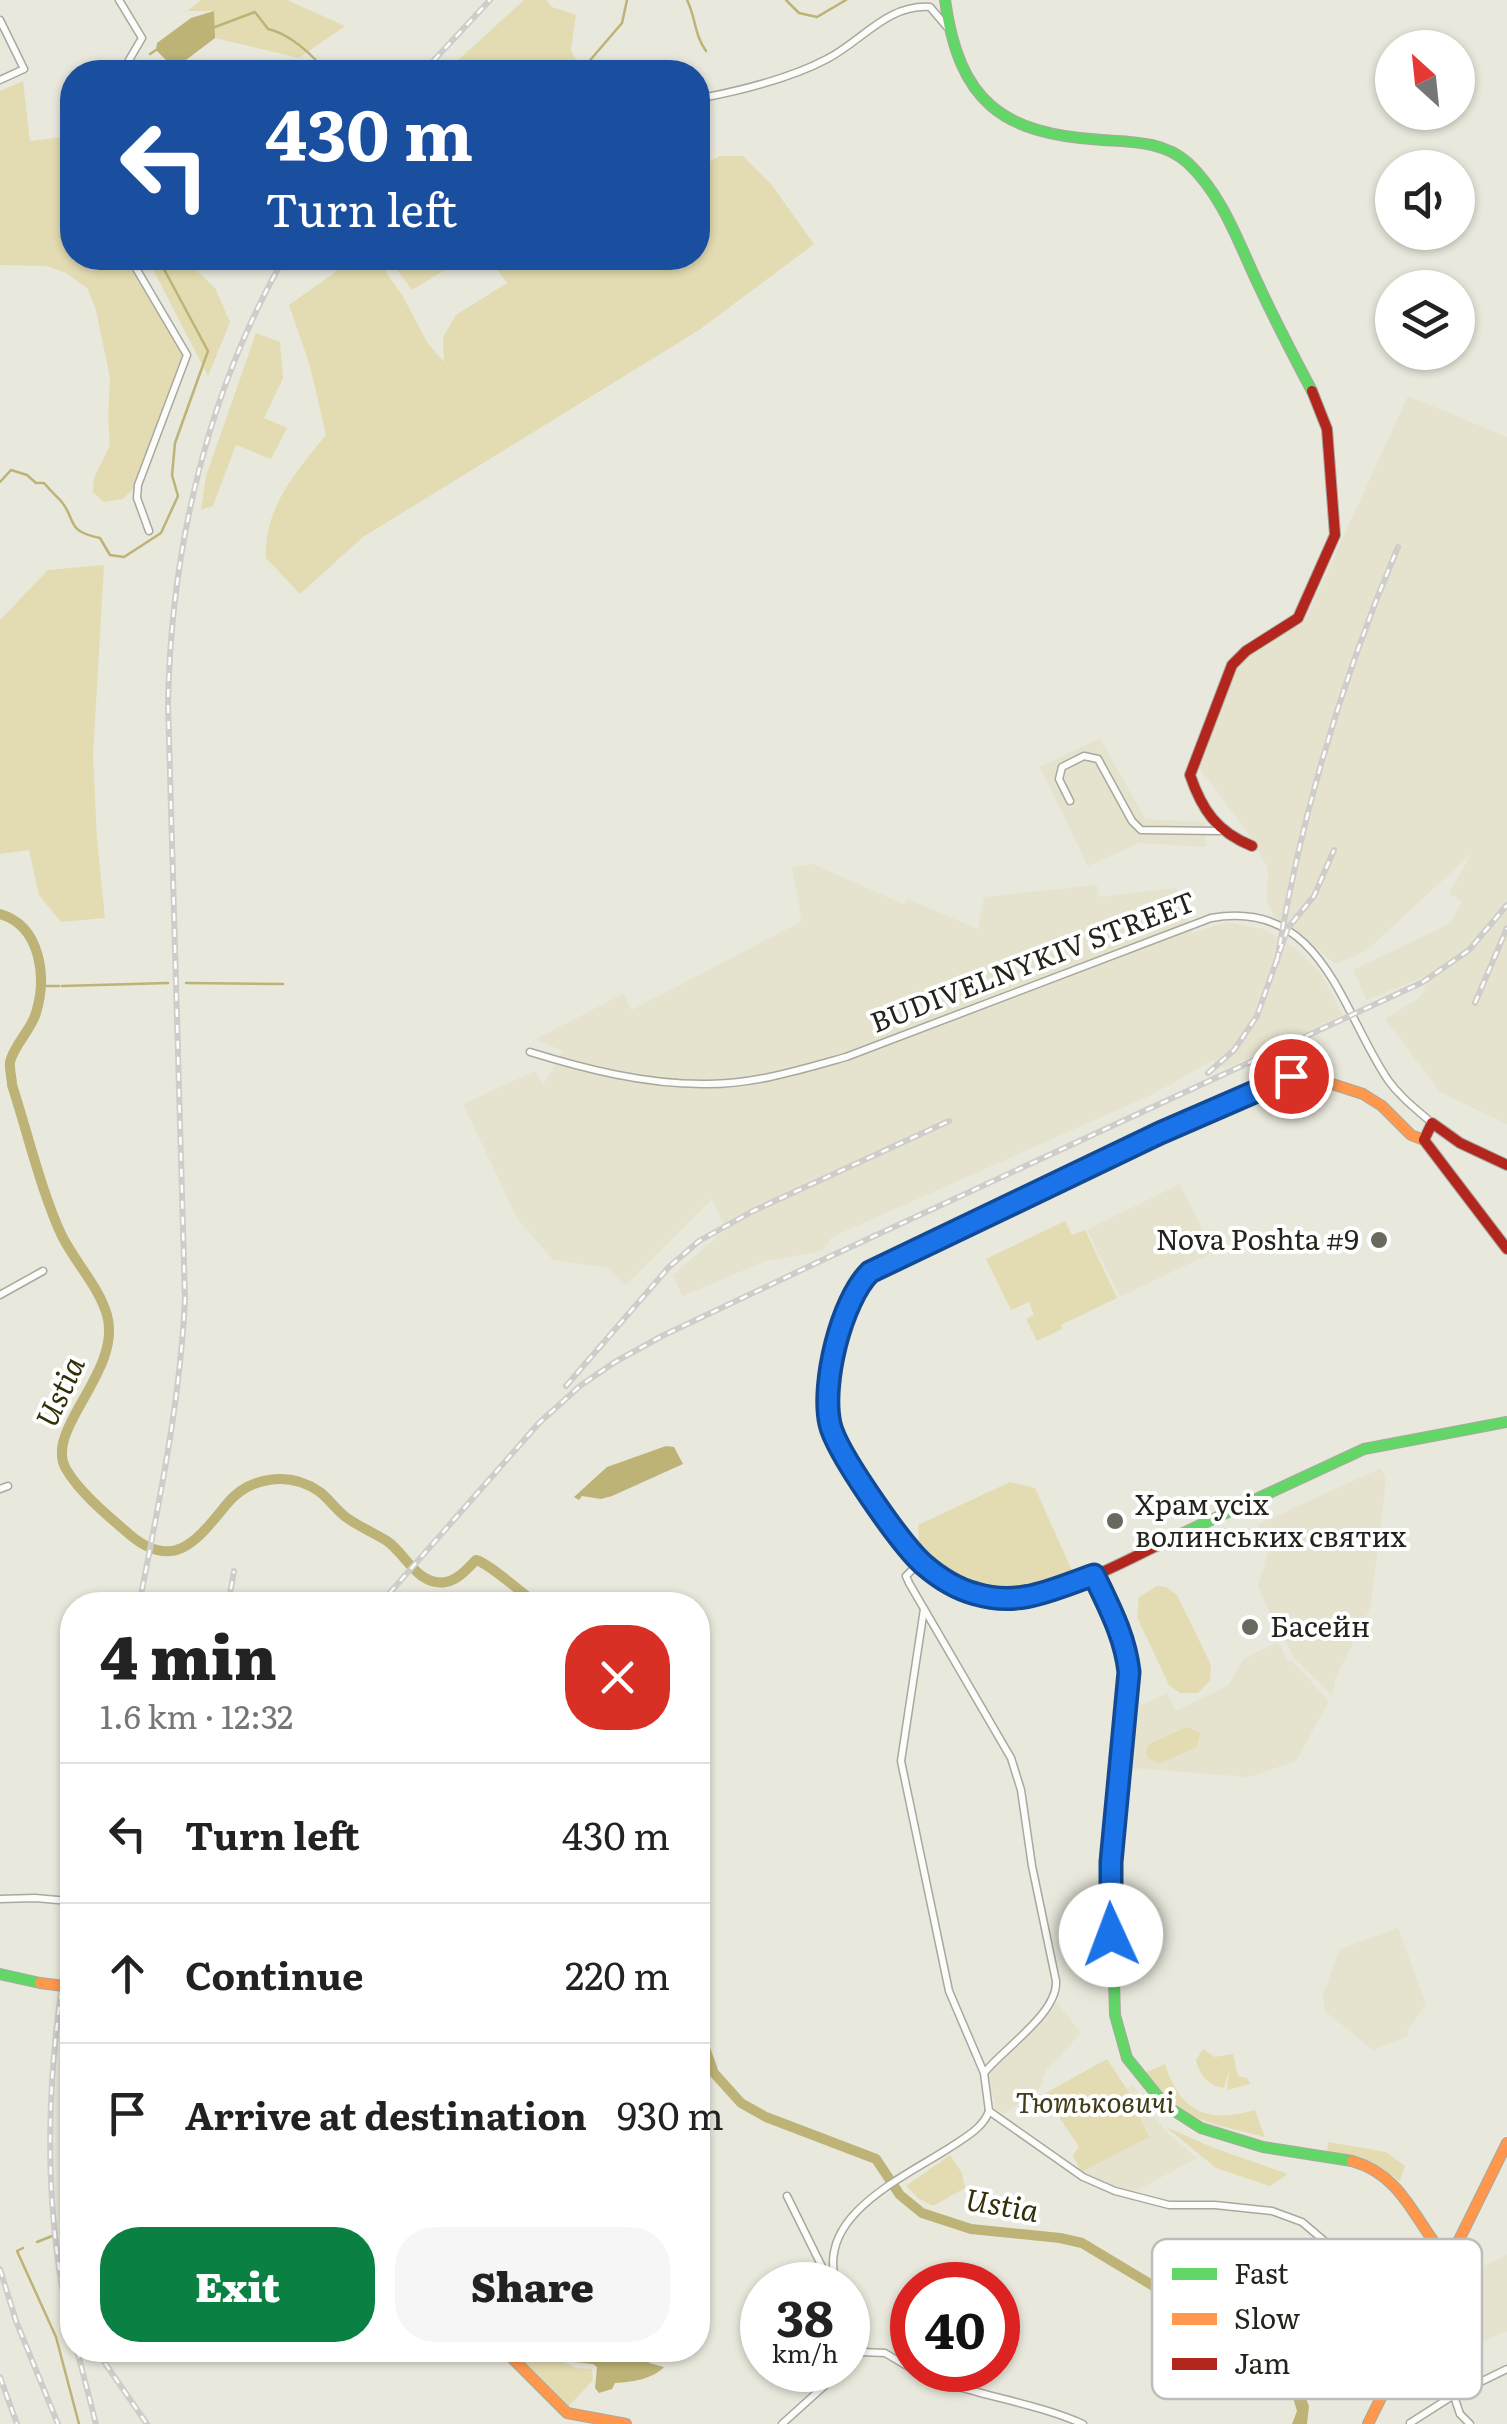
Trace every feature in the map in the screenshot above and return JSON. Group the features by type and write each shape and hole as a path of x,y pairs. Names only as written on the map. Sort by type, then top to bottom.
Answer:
{"street":[{"path":"119,0 142,38 129,60"},
{"path":"710,96 806,68 830,57 916,0"},
{"path":"945,0 947,27 963,78 989,108 1042,132 1068,138 1142,142 1166,148 1186,160 1222,207 1322,410 1333,483 1335,535 1298,618 1239,656 1224,682 1190,775 1206,814 1219,831"},
{"path":"906,7 930,7 947,27"},
{"path":"0,20 24,68 0,80"},
{"path":"137,270 187,355 138,485 137,498 150,531"},
{"path":"1070,802 1059,779 1062,767 1084,756 1098,759 1140,830 1219,831 1252,846"},
{"name":"BUDIVELNYKIV STREET","path":"530,1052 605,1073 704,1084 784,1074 846,1057 1211,918 1246,916 1295,936 1324,962 1389,1081 1432,1123 1507,1165"},
{"path":"1507,1249 1424,1140 1412,1138 1380,1104 1306,1077 1291,1076 1144,1141 870,1272 853,1292 839,1334 830,1385 829,1422 846,1460 920,1562 954,1586 997,1599 1034,1597 1094,1575 1364,1449 1507,1422"},
{"path":"1424,1140 1432,1123"},
{"path":"0,1296 43,1271"},
{"path":"920,1562 906,1576 1010,1758 1021,1790 1056,1980 1056,1991 1048,2007 984,2073"},
{"path":"1094,1575 1122,1636 1129,1672 1110,1884 1118,2042 1149,2090 1180,2119 1196,2128 1270,2148 1352,2162 1381,2173 1395,2185 1429,2239"},
{"path":"832,2262 839,2235 852,2216 876,2195 966,2138 987,2118 989,2111 984,2073 949,1991 902,1761 924,1609"},
{"path":"0,1899 60,1901"},
{"path":"0,1974 60,1985"},
{"path":"989,2111 1083,2177 1115,2191 1170,2205 1272,2211 1302,2222 1322,2239"},
{"path":"1460,2239 1507,2143"},
{"path":"787,2196 822,2262"},
{"path":"516,2362 568,2412 582,2418 626,2424"},
{"path":"1482,2382 1507,2369"},
{"path":"782,2424 818,2392"},
{"path":"974,2392 1039,2406 1083,2424"},
{"path":"1368,2424 1380,2399"},
{"path":"1410,2423 1449,2399"},
{"path":"1455,2399 1460,2414 1470,2424"}],"shaded area":[{"path":"214,11 215,38 186,60 166,60 156,50 157,43 191,18"},
{"path":"1408,396 1507,437 1507,1124 1440,1092 1385,1019 1420,997 1427,985 1423,977 1367,1000 1353,970 1451,923 1462,901 1449,894 1471,854 1366,951 1335,964 1274,917 1267,900 1268,868 1248,833 1198,766 1235,668 1245,657 1306,618"},
{"path":"1100,738 1145,819 1205,822 1206,847 1139,843 1088,866 1040,767"},
{"path":"813,864 903,904 908,899 978,929 984,897 1097,885 1099,897 1176,888 1192,933 1226,922 1264,929 1294,947 1319,971 1343,1015 1226,1068 1212,1060 1153,1094 832,1237 822,1251 766,1261 682,1296 673,1275 726,1229 712,1199 626,1285 606,1267 553,1260 517,1218 463,1104 535,1071 543,1085 563,1051 536,1039 623,994 632,1010 802,921 792,868"},
{"path":"1180,1184 1213,1252 1120,1297 1087,1230"},
{"path":"666,1446 674,1447 683,1464 612,1496 582,1496 579,1500 574,1497 607,1467"},
{"path":"1381,1468 1386,1480 1371,1606 1336,1677 1332,1695 1295,1659 1269,1611 1258,1586 1269,1548 1257,1525"},
{"path":"1278,1642 1288,1662 1292,1661 1329,1701 1296,1761 1249,1777 1133,1768 1139,1706 1167,1693 1176,1711 1229,1685 1243,1659"},
{"path":"1398,1928 1426,2004 1407,2031 1409,2036 1373,2050 1325,2011 1323,1995 1340,1949"},
{"path":"1057,2003 1081,2033 1046,2070 1040,2088 1004,2114 996,2109 987,2074"},
{"path":"1133,2085 1164,2130 1197,2158 1130,2194 1081,2172 1148,2137 1124,2090"},
{"path":"1507,2255 1507,2331 1482,2342 1482,2267"},
{"path":"575,2362 649,2362 664,2367 648,2377 615,2383 612,2389 599,2393 595,2388 597,2367"},
{"path":"1293,2399 1306,2399 1307,2424 1292,2424 1297,2411"}],"green space":[{"path":"201,0 287,0 345,26 299,58 215,38 213,11 187,11"},
{"path":"524,0 546,0 552,7 576,15 571,50 576,60 458,60"},
{"path":"23,81 30,141 60,137 60,270 135,270 183,355 184,362 134,488 123,499 104,502 93,492 94,478 110,445 110,378 96,310 87,288 66,273 46,266 0,265 0,91"},
{"path":"720,156 743,156 771,184 814,244 699,330 363,537 300,594 266,558 276,506 326,435 310,366 289,305 338,270 384,270 427,342 444,362 443,337 456,315 507,283 498,270 710,270 710,161"},
{"path":"153,270 196,270 215,288 230,322 208,376"},
{"path":"397,270 444,270 412,290"},
{"path":"256,333 280,342 283,378 264,418 287,428 271,459 236,445 213,506 201,510 206,476"},
{"path":"104,565 93,755 105,918 61,922 39,895 29,850 0,854 0,620 48,570"},
{"path":"1065,1221 1072,1235 1085,1230 1117,1298 1037,1341 1026,1319 1034,1315 1029,1302 1011,1310 986,1259"},
{"path":"1010,1482 1035,1488 1073,1573 1031,1591 991,1591 954,1575 919,1546 918,1525"},
{"path":"1157,1586 1177,1595 1211,1665 1210,1681 1198,1693 1180,1693 1169,1685 1137,1617 1139,1597"},
{"path":"1187,1727 1200,1733 1197,1747 1160,1763 1148,1758 1149,1744"},
{"path":"1203,2049 1215,2057 1233,2054 1238,2076 1247,2078 1250,2084 1227,2090 1229,2070 1224,2088 1209,2082 1196,2060"},
{"name":"Тютьковичі","path":"1107,2059 1149,2137 1081,2172 1073,2155 1079,2147 1044,2094"},
{"path":"1165,2064 1188,2103 1210,2114 1255,2110 1265,2137 1213,2124 1183,2111 1157,2088 1146,2072"},
{"path":"1166,2127 1288,2174 1270,2186 1216,2168"},
{"path":"1328,2142 1386,2152 1405,2166 1400,2181 1372,2163 1327,2154"},
{"path":"950,2155 962,2173 965,2188 933,2206 906,2186"},
{"path":"523,2362 564,2362 592,2369 593,2380 567,2408"}],"waterway":[{"path":"590,60 622,23 627,0"},
{"path":"687,0 706,51"},
{"path":"786,0 799,13 817,17 846,0"},
{"path":"215,27 255,12 268,29 284,35 315,60"},
{"path":"150,54 156,50"},
{"path":"0,482 11,470 44,483 66,508 76,528 100,538 110,555 124,557 161,533 178,496 172,475 175,443 208,351 164,270"},
{"name":"Ustia","path":"0,914 24,929 38,954 40,969 36,1013 10,1062 12,1085 55,1219 107,1315 109,1336 104,1357 65,1436 62,1453 72,1478 129,1534 159,1551 184,1547 246,1488 270,1480 296,1481 320,1492 347,1518 387,1541 428,1580 450,1581 476,1560 521,1592"},
{"path":"62,986 168,983"},
{"path":"186,983 283,984"},
{"path":"40,986 59,986"},
{"name":"Ustia","path":"710,2062 714,2073 741,2103 766,2117 876,2159 900,2195 922,2213 971,2229 1082,2243 1152,2285"},
{"path":"37,2242 52,2236"},
{"path":"23,2248 17,2251 60,2352"},
{"path":"63,2362 79,2424"}],"railway":[{"path":"434,60 490,0"},
{"path":"142,1592 174,1415 185,1299 168,703 171,645 177,587 198,473 234,363 278,270"},
{"path":"1277,961 1298,855 1325,750 1398,547"},
{"path":"1208,1073 1234,1050 1257,1016 1288,928 1314,896 1334,850"},
{"path":"390,1592 539,1423 580,1386 615,1362 829,1257 1423,982 1469,950 1507,905"},
{"path":"1475,1003 1507,928"},
{"path":"566,1386 669,1267 699,1241 753,1211 949,1121"},
{"path":"230,1592 234,1571"},
{"path":"60,2003 50,2132 60,2271"},
{"path":"0,2269 16,2321 58,2424"},
{"path":"80,2362 96,2424"},
{"path":"104,2362 147,2424"},
{"path":"0,2377 17,2424"}],"traffic: fast":[{"path":"945,0 961,64 991,106 1037,130 1169,150 1201,176 1230,222 1312,391"},
{"path":"1181,1534 1364,1449 1507,1422"},
{"path":"1094,1575 1121,1631 1129,1667 1112,1914 1115,2015 1127,2058 1165,2105 1201,2128 1263,2147 1352,2161"},
{"path":"0,1974 40,1983"}],"traffic: slow":[{"path":"835,1362 847,1305 870,1272 1160,1133 1291,1076 1363,1094 1382,1106 1411,1135 1424,1140"},
{"path":"40,1983 60,1986"},
{"path":"1460,2239 1507,2143"},
{"path":"1352,2161 1370,2168 1397,2189 1432,2239"},
{"path":"516,2362 567,2413 626,2424"},
{"path":"1368,2424 1380,2399"}],"traffic: jam":[{"path":"1252,846 1229,834 1212,818 1190,775 1232,665 1246,651 1298,618 1335,535 1327,429 1312,391"},
{"path":"1424,1140 1432,1123 1460,1143 1507,1165"},
{"path":"1424,1140 1507,1249"},
{"path":"835,1362 831,1422 842,1452 908,1549 952,1585 984,1595 1018,1597 1051,1591 1084,1580 1181,1534"}],"place":[{"name":"Nova Poshta #9","path":"1379,1240"},
{"name":"Храм усіх волинських святих","path":"1115,1521"},
{"name":"Басейн","path":"1250,1627"}],"route":[{"path":"1111,1935 1111,1862 1129,1672 1127,1653 1112,1612 1094,1575 1034,1597 997,1599 954,1586 920,1562 840,1452 833,1434 828,1401 839,1334 853,1292 870,1272 1160,1133 1291,1076"}]}
